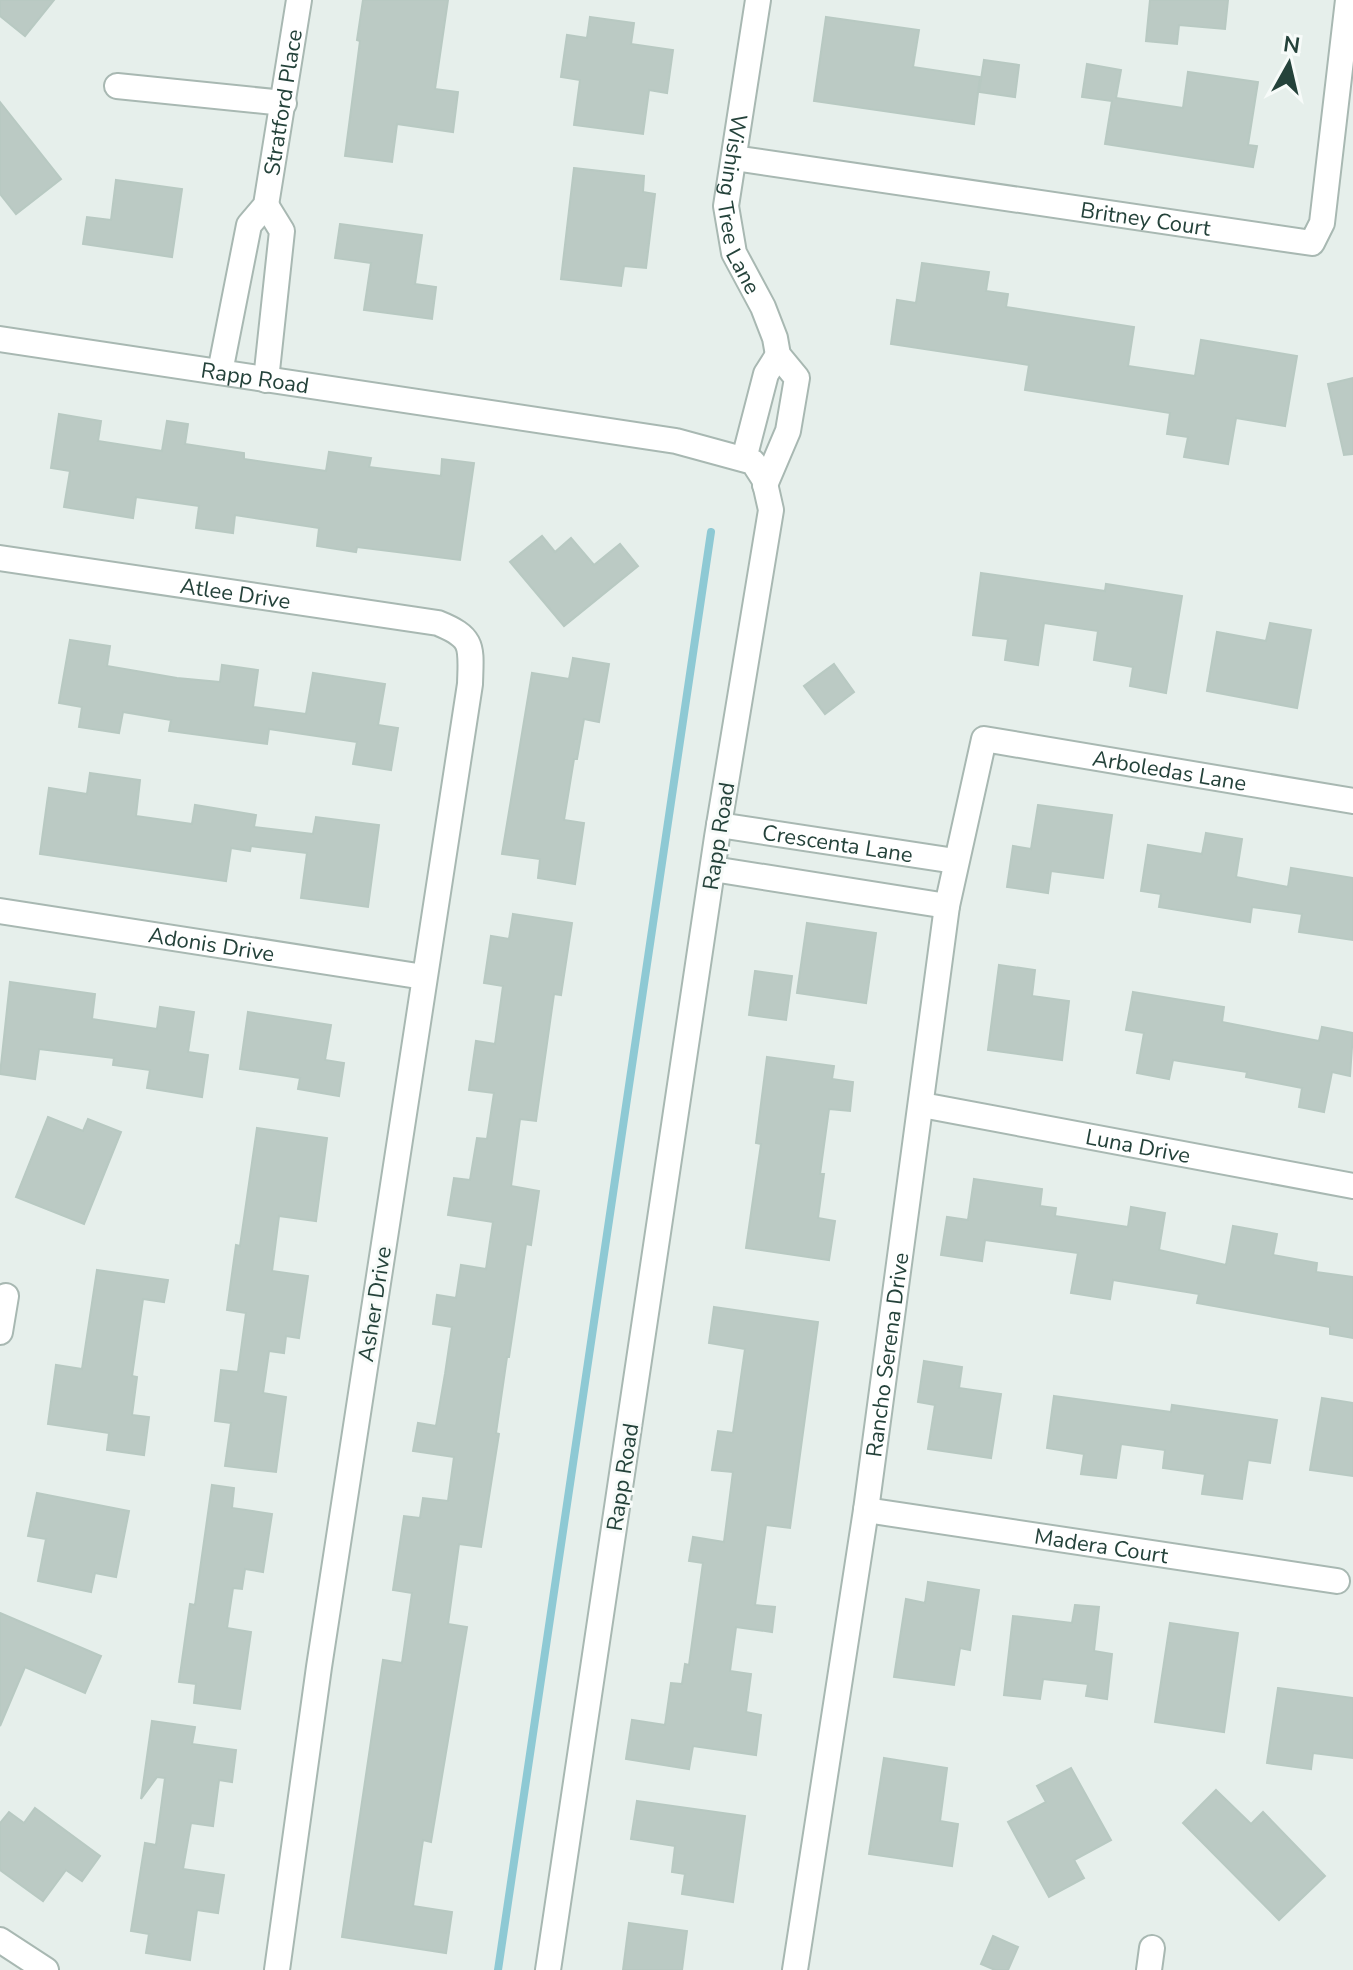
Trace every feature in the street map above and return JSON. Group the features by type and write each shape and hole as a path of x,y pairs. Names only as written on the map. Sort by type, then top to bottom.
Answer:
{"street":[{"name":"Stratford Place","path":"220,372 249,225 266,205 299,0"},
{"name":"Wishing Tree Lane","path":"758,0 726,206 734,253 763,307 778,355 797,378 788,431 765,485"},
{"name":"Britney Court","path":"734,158 1312,243 1322,223 1348,0"},
{"path":"117,86 284,103"},
{"name":"Stratford Place","path":"266,205 282,231 266,380"},
{"name":"Rapp Road","path":"0,339 676,441 744,459"},
{"path":"765,485 753,462 744,459 766,374 778,355"},
{"name":"Rapp Road","path":"548,1970 719,825 771,510 765,485"},
{"name":"Atlee Drive","path":"0,558 438,623 457,631 466,639"},
{"name":"Asher Drive","path":"277,1970 321,1652 470,684 471,648 466,639"},
{"name":"Arboledas Lane","path":"984,739 1353,801"},
{"name":"Rancho Serena Drive","path":"795,1970 866,1510 947,906 984,739"},
{"name":"Crescenta Lane","path":"719,825 955,861"},
{"name":"Crescenta Lane","path":"713,869 947,906"},
{"name":"Adonis Drive","path":"0,911 424,977"},
{"name":"Luna Drive","path":"922,1105 1353,1186"},
{"path":"0,1332 6,1296"},
{"name":"Madera Court","path":"866,1510 1337,1581"},
{"path":"0,1940 46,1970"}],"building":[{"path":"0,0 54,0 25,36 0,16"},
{"path":"363,0 448,0 435,89 458,92 453,132 397,124 392,162 345,156"},
{"path":"1150,0 1228,0 1225,29 1179,25 1177,44 1146,41"},
{"path":"590,17 634,23 631,44 673,50 667,93 649,90 643,134 574,125 580,80 561,77 567,35 587,38"},
{"path":"826,17 919,30 913,67 980,77 974,124 814,101"},
{"path":"984,60 1019,65 1015,97 979,92"},
{"path":"1087,64 1121,70 1116,98 1183,108 1188,72 1258,82 1248,145 1257,146 1253,167 1105,144 1112,101 1082,97"},
{"path":"0,102 61,179 16,214 0,194"},
{"path":"574,168 644,176 643,192 655,194 646,268 624,266 621,286 561,279"},
{"path":"116,180 182,189 172,257 83,244 87,217 111,220"},
{"path":"340,224 422,235 415,284 436,287 432,319 364,310 371,263 335,258"},
{"path":"922,263 989,272 986,291 1008,294 1006,307 1134,327 1128,366 1195,376 1201,340 1297,356 1285,426 1236,418 1228,464 1184,457 1188,437 1167,434 1170,413 1025,390 1029,365 891,344 897,300 916,303"},
{"path":"1353,378 1353,454 1344,455 1328,384"},
{"path":"59,414 101,421 98,441 162,451 167,421 188,424 185,444 244,453 244,459 326,471 329,452 371,458 369,467 441,476 442,459 474,463 460,560 357,547 356,552 317,546 319,528 235,515 233,533 196,528 199,506 136,497 133,518 64,507 70,471 51,468"},
{"path":"542,536 555,552 571,538 594,565 620,544 638,566 564,626 510,562"},
{"path":"981,573 1105,591 1106,584 1182,596 1166,693 1130,686 1133,667 1094,660 1098,631 1044,623 1038,665 1005,660 1008,639 973,635"},
{"path":"1270,623 1311,630 1297,708 1207,691 1217,632 1266,641"},
{"path":"70,640 110,646 107,666 177,678 220,682 222,665 258,670 253,707 306,714 313,673 385,684 378,725 398,728 391,770 353,764 357,742 269,729 267,744 169,731 171,720 123,712 119,733 79,727 82,707 59,703"},
{"path":"573,658 609,664 599,722 584,719 564,820 584,823 575,884 538,878 540,859 502,854 532,673 569,679"},
{"path":"834,664 854,692 825,714 804,686"},
{"path":"90,773 140,780 136,816 192,824 195,805 256,815 254,827 313,834 316,817 379,825 368,907 301,898 307,853 251,846 250,851 231,848 226,881 40,854 49,788 87,794"},
{"path":"1038,805 1112,815 1103,878 1051,871 1048,893 1007,887 1013,846 1031,849"},
{"path":"1206,833 1242,839 1236,877 1288,887 1291,868 1353,878 1353,940 1299,932 1302,914 1252,907 1250,922 1159,907 1161,894 1141,891 1148,845 1202,854"},
{"path":"513,914 572,923 561,995 554,994 536,1121 520,1119 511,1186 539,1191 531,1245 526,1244 507,1357 496,1433 499,1434 481,1547 459,1544 448,1624 467,1627 431,1842 423,1840 413,1906 452,1912 446,1953 342,1937 383,1660 402,1663 412,1593 393,1590 404,1516 420,1518 423,1498 448,1501 454,1457 413,1451 418,1423 436,1426 445,1374 452,1327 433,1324 437,1295 456,1298 461,1265 486,1269 493,1222 448,1215 454,1178 470,1180 477,1138 487,1139 494,1093 469,1090 476,1041 495,1044 503,986 484,983 491,936 509,939"},
{"path":"807,923 876,933 866,1003 797,993"},
{"path":"999,965 1035,970 1032,996 1069,1001 1062,1060 988,1050"},
{"path":"755,971 792,976 786,1020 749,1015"},
{"path":"10,982 95,994 92,1019 157,1029 160,1007 194,1012 188,1052 208,1055 202,1097 147,1088 150,1070 113,1065 114,1058 39,1049 35,1079 0,1074"},
{"path":"1133,992 1224,1007 1222,1022 1319,1041 1322,1027 1353,1033 1350,1076 1332,1072 1324,1112 1299,1107 1302,1088 1246,1077 1247,1072 1173,1060 1169,1079 1137,1073 1144,1033 1126,1030"},
{"path":"248,1012 331,1025 325,1060 344,1063 339,1096 298,1089 300,1078 240,1069"},
{"path":"767,1057 834,1066 832,1079 853,1082 850,1111 829,1109 820,1174 824,1174 818,1218 835,1221 829,1260 746,1248 761,1144 756,1143"},
{"path":"48,1117 83,1131 88,1119 121,1132 84,1224 16,1197"},
{"path":"257,1128 327,1138 316,1221 279,1216 272,1271 308,1276 299,1338 286,1336 284,1353 269,1351 263,1393 286,1397 276,1472 225,1466 231,1423 215,1421 221,1370 238,1372 246,1313 227,1310 236,1245 240,1246"},
{"path":"974,1179 1042,1189 1040,1206 1056,1208 1055,1216 1128,1227 1131,1207 1165,1213 1159,1250 1226,1265 1233,1226 1277,1234 1273,1255 1317,1263 1316,1272 1353,1277 1353,1338 1330,1334 1330,1327 1197,1303 1199,1294 1113,1280 1110,1299 1071,1293 1078,1253 985,1240 982,1261 941,1255 947,1217 968,1220"},
{"path":"97,1270 168,1280 164,1302 143,1299 132,1376 137,1377 132,1415 149,1417 144,1455 107,1450 109,1433 48,1424 56,1365 82,1369"},
{"path":"714,1307 818,1322 790,1528 766,1525 755,1605 775,1607 772,1632 736,1627 730,1671 751,1674 746,1712 761,1715 756,1755 693,1746 689,1769 626,1759 632,1720 665,1725 671,1683 682,1684 685,1664 689,1665 703,1563 689,1561 693,1537 724,1542 733,1472 712,1470 718,1431 733,1433 745,1349 709,1343"},
{"path":"924,1361 962,1367 959,1388 1001,1394 991,1458 928,1449 935,1405 918,1402"},
{"path":"1054,1396 1171,1412 1172,1405 1277,1420 1270,1463 1248,1460 1242,1499 1202,1494 1205,1474 1163,1468 1165,1450 1121,1444 1116,1478 1081,1474 1084,1454 1047,1448"},
{"path":"1322,1398 1353,1403 1353,1476 1310,1470"},
{"path":"212,1485 234,1488 232,1508 272,1514 263,1572 245,1569 242,1589 233,1588 227,1628 251,1632 240,1709 194,1703 196,1684 179,1682 190,1604 195,1605"},
{"path":"37,1493 129,1511 116,1577 95,1573 91,1592 38,1581 46,1539 28,1536"},
{"path":"928,1582 979,1590 970,1650 960,1648 954,1685 894,1677 906,1599 925,1603"},
{"path":"1075,1605 1099,1607 1094,1651 1112,1654 1107,1699 1086,1696 1088,1684 1043,1679 1040,1699 1004,1695 1013,1616 1072,1623"},
{"path":"0,1613 101,1656 85,1693 25,1667 0,1726"},
{"path":"1170,1623 1238,1633 1224,1732 1155,1722"},
{"path":"1278,1688 1353,1698 1353,1758 1313,1753 1311,1769 1267,1763"},
{"path":"152,1721 195,1727 192,1744 236,1750 232,1782 219,1780 213,1826 191,1823 183,1869 224,1875 218,1913 197,1910 190,1960 146,1953 149,1934 131,1931 145,1843 156,1845 165,1778 157,1777 141,1799"},
{"path":"884,1758 947,1768 940,1821 958,1824 952,1866 869,1854"},
{"path":"1071,1768 1111,1840 1074,1860 1084,1878 1049,1897 1008,1822 1046,1802 1037,1786"},
{"path":"1216,1790 1251,1824 1263,1812 1325,1876 1279,1920 1183,1823"},
{"path":"637,1801 745,1816 733,1902 682,1894 685,1874 672,1872 675,1846 631,1839"},
{"path":"35,1808 100,1856 82,1881 66,1870 43,1901 0,1870 0,1823 9,1812 24,1823"},
{"path":"629,1923 687,1931 682,1970 623,1970"},
{"path":"993,1936 1018,1947 1008,1970 995,1970 981,1964"}],"waterway":[{"path":"498,1970 711,532"}]}
